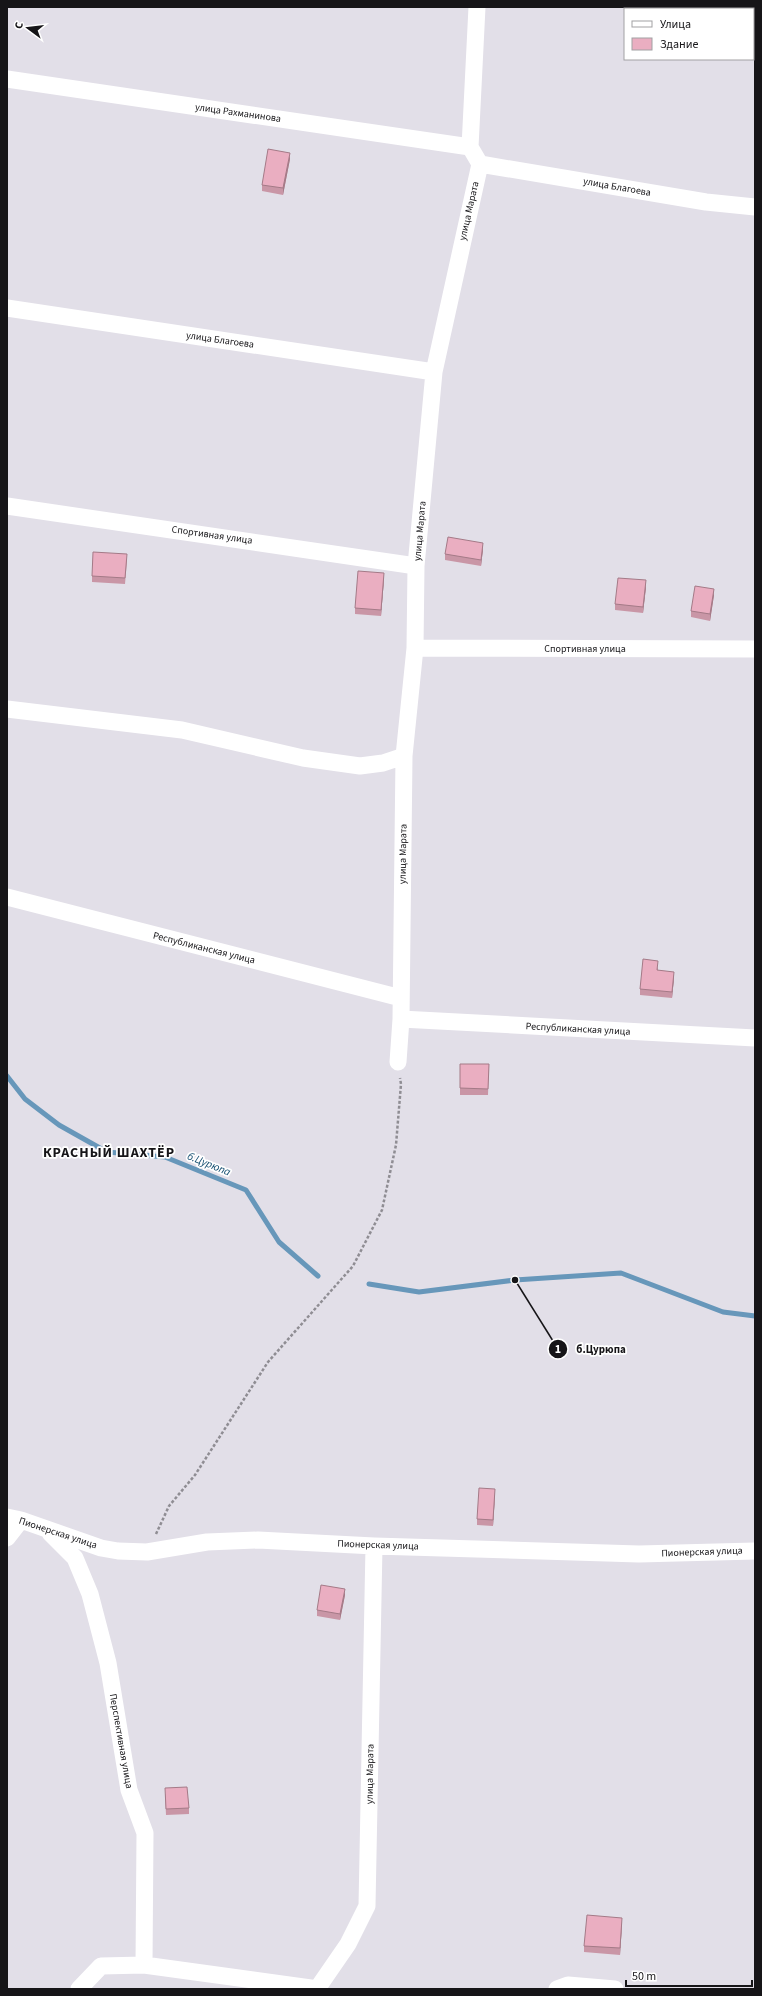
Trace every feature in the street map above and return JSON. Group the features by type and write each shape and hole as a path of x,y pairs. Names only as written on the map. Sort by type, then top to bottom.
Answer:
{"street":[{"path":"477,7 470,147 480,164"},
{"name":"улица Рахманинова","path":"7,79 470,147"},
{"name":"улица Благоева","path":"480,164 706,202 755,207"},
{"name":"улица Марата","path":"398,1062 401,1019 404,756 415,648 416,566 434,372 480,164"},
{"name":"улица Благоева","path":"7,308 434,372"},
{"name":"Спортивная улица","path":"7,506 416,566"},
{"name":"Спортивная улица","path":"415,648 755,649"},
{"path":"7,709 182,730 303,758 360,766 384,763 404,756"},
{"name":"Республиканская улица","path":"7,897 401,998"},
{"name":"Республиканская улица","path":"401,1019 755,1038"},
{"path":"7,1538 14,1519"},
{"name":"Пионерская улица","path":"14,1519 46,1528 100,1548 118,1551 147,1552 207,1542 258,1540 374,1546 639,1554 755,1551"},
{"name":"Перспективная улица","path":"46,1528 76,1558 90,1594 108,1663 128,1790 145,1833 144,1965"},
{"name":"улица Марата","path":"318,1989 348,1944 367,1906 374,1546"},
{"path":"79,1989 101,1966 144,1965 318,1989"},
{"path":"557,1989 568,1985 615,1989"}],"path":[{"path":"147,1552 169,1506 199,1469 268,1362 353,1266 382,1210 396,1145 402,1084 398,1062"}],"building":[{"path":"268,149 290,153 283,188 262,185"},
{"path":"448,537 483,543 481,560 445,554"},
{"path":"93,552 127,554 125,578 92,576"},
{"path":"358,571 384,573 381,610 355,608"},
{"path":"618,578 646,580 643,607 615,604"},
{"path":"695,586 714,589 710,614 691,611"},
{"path":"643,959 658,961 657,970 674,972 672,992 640,989"},
{"path":"460,1064 489,1064 488,1089 460,1088"},
{"path":"479,1488 495,1489 493,1520 477,1519"},
{"path":"321,1585 345,1589 340,1614 317,1610"},
{"path":"187,1787 189,1808 166,1809 165,1788"},
{"path":"587,1915 622,1918 620,1948 584,1946"}],"waterway":[{"name":"б.Цурюпа","path":"7,1076 25,1099 59,1125 107,1152 165,1157 246,1190 279,1242 318,1276"},
{"name":"б.Цурюпа","path":"369,1284 419,1292 515,1280 621,1273 723,1312 755,1316"}],"place":[{"name":"б.Цурюпа","path":"515,1280"}],"district":[{"name":"КРАСНЫЙ ШАХТЁР","path":"109,1153"}]}
